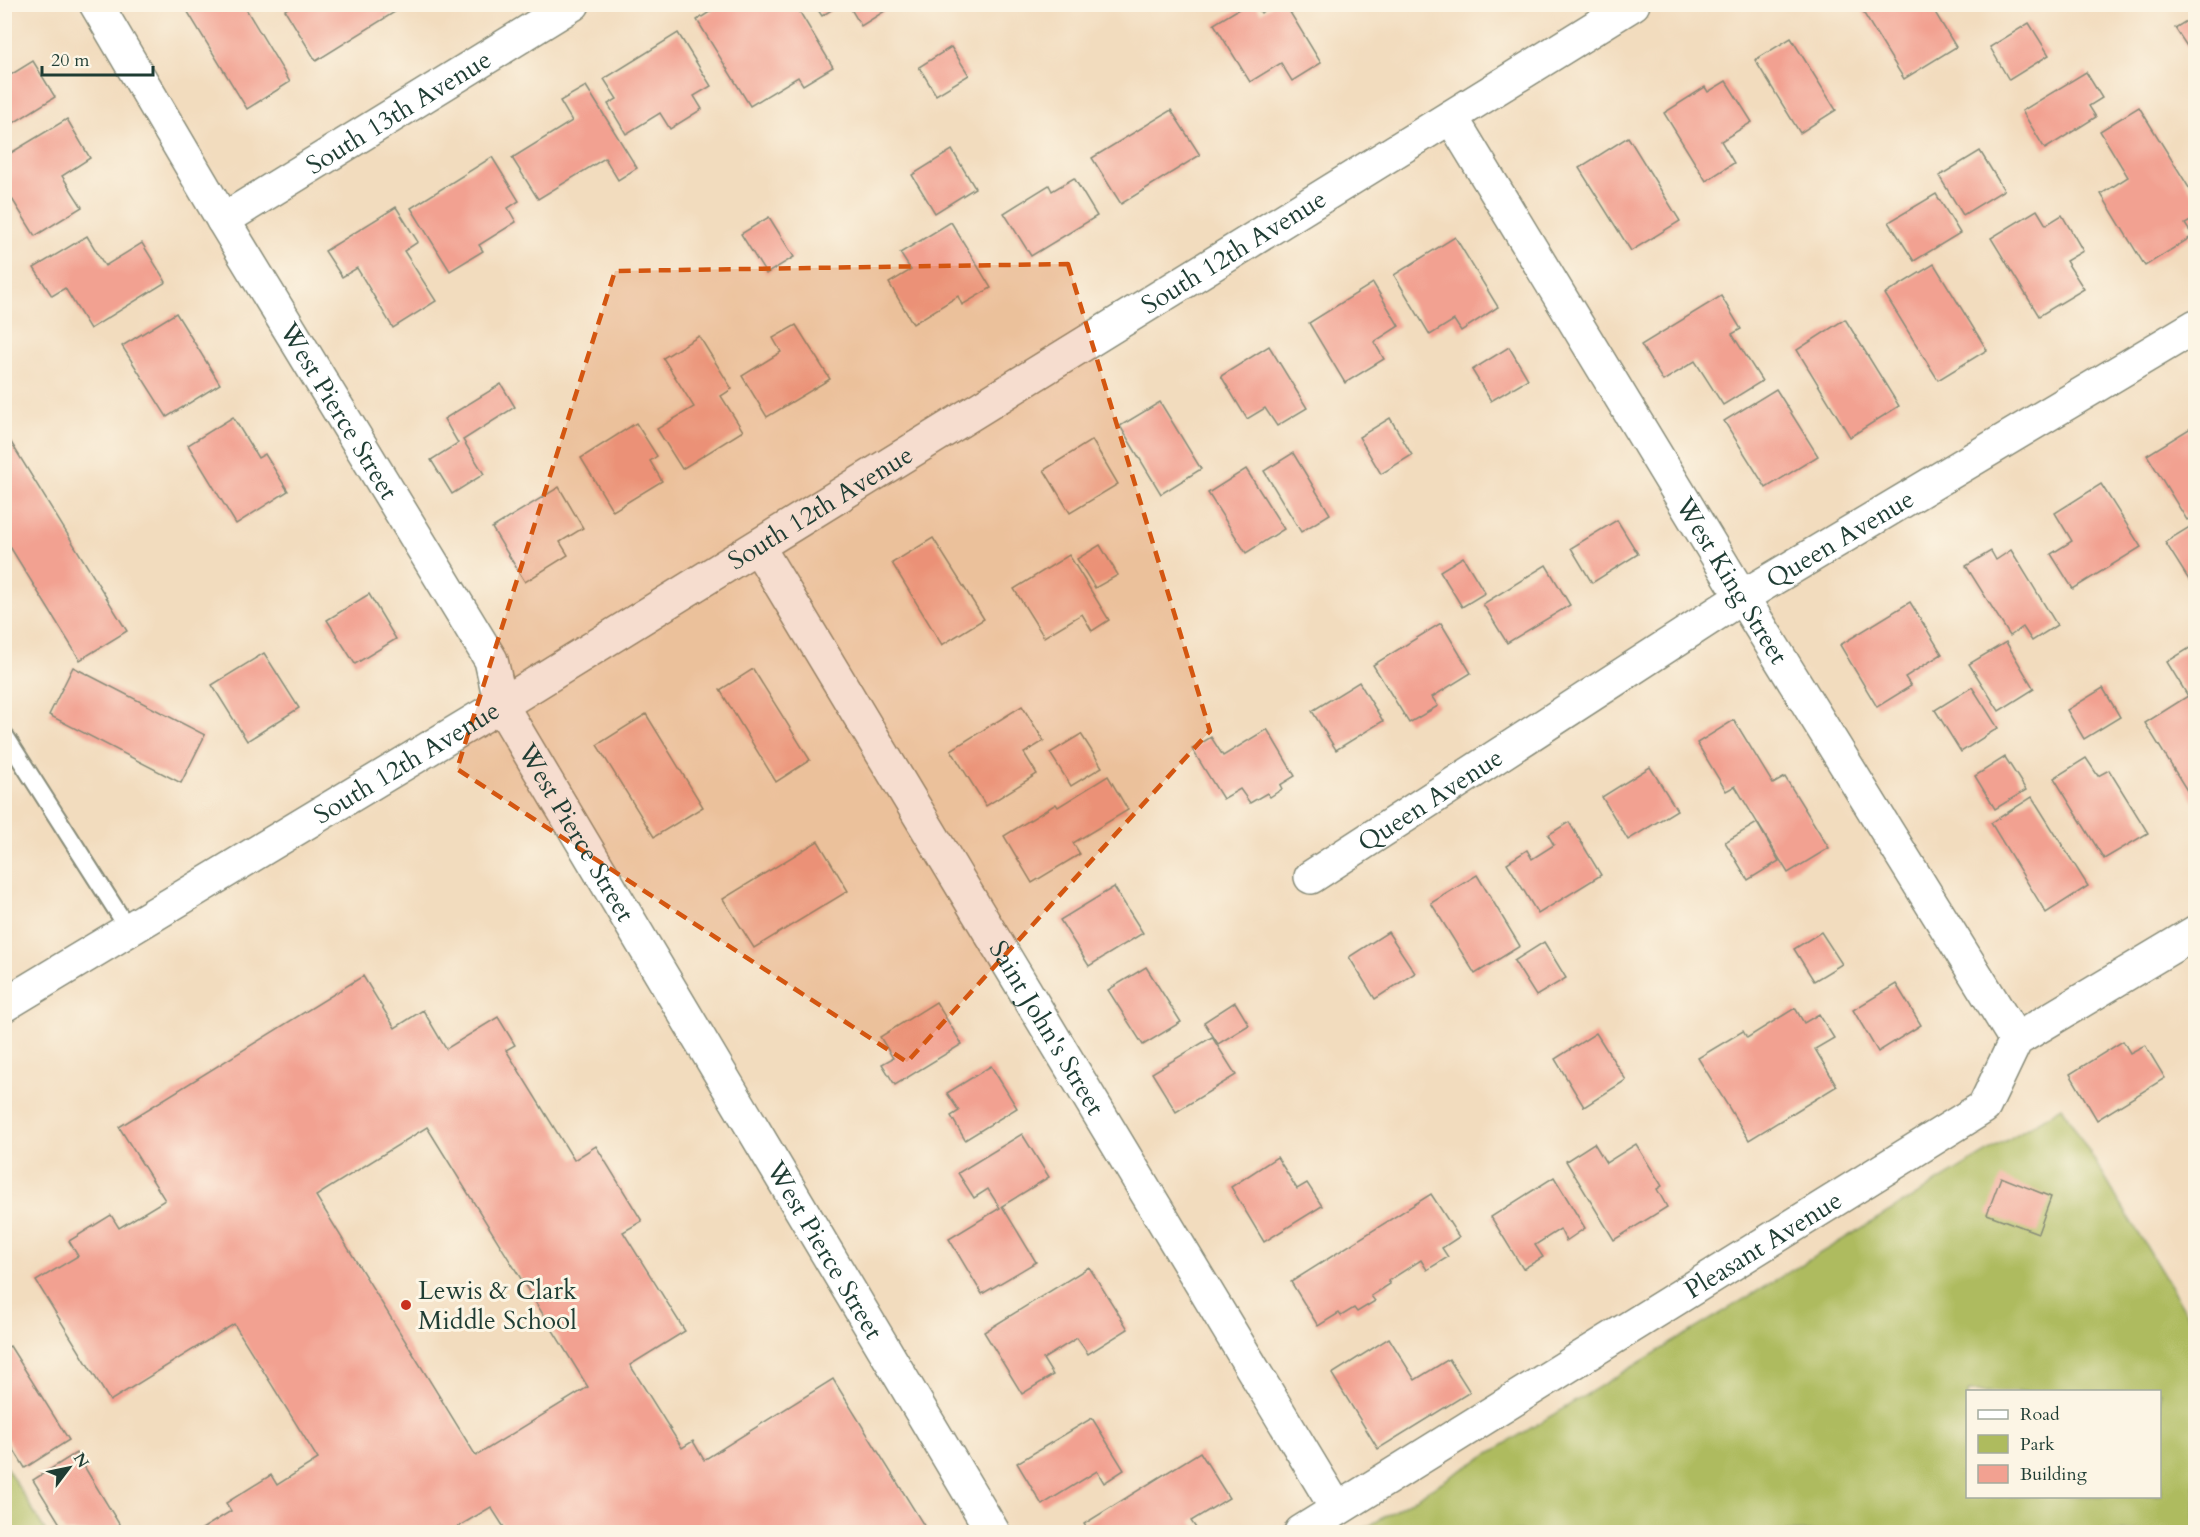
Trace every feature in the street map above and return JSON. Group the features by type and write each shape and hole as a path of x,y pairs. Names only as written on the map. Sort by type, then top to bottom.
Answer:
{"street":[{"name":"West Pierce Street","path":"96,4 223,220 491,660 501,705 993,1533"},
{"name":"South 13th Avenue","path":"223,220 573,4"},
{"name":"South 12th Avenue","path":"4,1005 501,705 1633,4"},
{"name":"West King Street","path":"1451,117 1742,597 2016,1040"},
{"name":"Queen Avenue","path":"1311,877 1742,597 2196,327"},
{"name":"Saint John's Street","path":"758,547 1337,1509"},
{"path":"2016,1040 2196,932"},
{"name":"Pleasant Avenue","path":"1301,1533 1984,1107 2016,1040"}],"lane":[{"path":"4,734 129,930"}],"highlighted area":[{"path":"1068,264 1210,731 907,1062 457,769 615,271"}],"green space":[{"path":"2062,1107 2195,1327 2195,1532 1359,1532"},
{"path":"5,1465 46,1532 5,1532"}],"building":[{"path":"183,4 243,4 290,82 247,109"},
{"path":"294,4 395,4 398,10 316,61 285,10"},
{"path":"722,4 745,4 746,7 750,4 795,4 833,67 803,85 798,77 750,106 697,20"},
{"path":"814,4 841,4 822,16"},
{"path":"848,4 896,4 861,26"},
{"path":"1247,4 1255,4 1261,13 1274,4 1285,4 1321,63 1292,81 1281,63 1250,82 1214,24"},
{"path":"1858,4 1930,4 1956,47 1904,79"},
{"path":"2196,15 2196,60 2175,28"},
{"path":"2029,23 2049,55 2009,80 1990,47"},
{"path":"678,33 711,86 694,96 702,109 670,129 660,113 626,134 608,104 617,99 604,79"},
{"path":"1791,38 1836,110 1800,133 1755,60"},
{"path":"951,47 969,75 936,95 919,67"},
{"path":"33,61 55,97 4,129 4,69 9,76"},
{"path":"2086,72 2102,98 2089,106 2096,117 2045,149 2022,111"},
{"path":"1726,81 1752,122 1721,141 1734,163 1706,181 1664,113 1705,87 1708,92"},
{"path":"586,86 637,168 618,180 605,158 538,199 512,158 572,121 560,101"},
{"path":"2139,107 2196,199 2196,218 2185,224 2193,236 2145,266 2101,194 2128,177 2100,131"},
{"path":"1171,110 1200,155 1121,204 1092,158"},
{"path":"67,119 90,158 62,176 82,207 35,236 4,186 4,157"},
{"path":"1628,137 1680,221 1631,251 1579,168"},
{"path":"952,150 975,188 935,213 912,175"},
{"path":"1980,151 2004,190 1963,215 1939,176"},
{"path":"492,157 519,201 508,208 516,222 479,245 483,251 450,271 411,208"},
{"path":"1074,178 1097,216 1031,256 1004,213 1049,185 1052,191"},
{"path":"1936,194 1960,233 1914,261 1889,222"},
{"path":"396,207 418,242 404,251 436,301 393,328 357,268 342,277 325,251"},
{"path":"2037,210 2046,225 2062,215 2083,251 2066,261 2084,289 2039,316 1991,238"},
{"path":"769,217 794,257 766,274 741,234"},
{"path":"951,222 991,288 962,305 958,296 913,324 889,283 911,270 900,253"},
{"path":"87,236 105,266 142,243 166,282 90,329 65,288 52,296 34,268"},
{"path":"1455,237 1498,307 1461,331 1454,320 1430,335 1394,275"},
{"path":"1934,264 1987,350 1938,380 1885,294"},
{"path":"1373,283 1399,326 1374,342 1384,359 1345,383 1309,323"},
{"path":"1721,296 1741,329 1732,334 1762,381 1723,405 1695,361 1663,381 1641,345"},
{"path":"176,313 220,384 167,417 122,346"},
{"path":"1845,319 1899,406 1850,437 1797,350"},
{"path":"796,325 830,379 767,417 742,376 781,352 773,338"},
{"path":"699,336 732,389 721,396 743,431 682,469 657,429 694,407 663,358"},
{"path":"1269,346 1307,408 1277,426 1265,408 1247,419 1221,376"},
{"path":"1509,347 1528,379 1491,401 1472,370"},
{"path":"501,384 515,407 463,440 484,474 452,494 431,460 458,443 444,419"},
{"path":"1776,389 1818,456 1766,488 1724,421"},
{"path":"1160,402 1201,469 1161,494 1120,426"},
{"path":"233,417 258,458 265,454 288,491 236,524 188,445"},
{"path":"1390,418 1412,455 1381,474 1359,437"},
{"path":"636,423 657,456 650,461 662,481 613,511 581,458"},
{"path":"2194,426 2196,429 2196,515 2187,520 2147,455"},
{"path":"4,431 127,631 80,660 4,537"},
{"path":"1092,440 1118,484 1070,513 1044,470"},
{"path":"1293,453 1330,514 1301,532 1264,471"},
{"path":"1246,469 1284,529 1246,553 1208,493"},
{"path":"2101,484 2141,547 2073,589 2051,554 2072,541 2055,513"},
{"path":"559,487 583,528 560,542 568,555 525,582 492,528"},
{"path":"1617,520 1638,554 1592,583 1571,548"},
{"path":"2196,523 2196,576 2189,580 2165,542"},
{"path":"933,538 984,619 942,645 892,563"},
{"path":"1100,545 1118,575 1095,588 1077,559"},
{"path":"2011,550 2057,625 2032,641 2023,627 2010,636 1966,566 1991,551 1996,560"},
{"path":"1069,555 1109,620 1092,631 1082,614 1044,637 1014,589"},
{"path":"1463,557 1485,593 1462,607 1440,571"},
{"path":"1546,565 1570,605 1507,643 1483,604"},
{"path":"369,594 396,639 355,664 327,620"},
{"path":"1910,602 1942,654 1905,677 1911,686 1877,707 1840,645"},
{"path":"1441,623 1471,673 1432,697 1438,706 1409,723 1373,665"},
{"path":"2006,642 2034,689 1999,711 1969,664"},
{"path":"2196,644 2196,805 2145,723 2188,696 2167,662"},
{"path":"264,653 299,708 247,741 212,685"},
{"path":"73,667 205,735 181,783 49,715"},
{"path":"753,669 810,760 776,782 720,690"},
{"path":"1359,682 1383,721 1336,750 1312,711"},
{"path":"1972,687 1998,728 1961,752 1935,710"},
{"path":"2103,688 2120,717 2084,739 2067,710"},
{"path":"1022,706 1044,741 1024,753 1037,774 986,806 951,750"},
{"path":"646,714 703,807 654,837 597,745"},
{"path":"1734,720 1773,784 1785,777 1829,848 1788,873 1735,786 1726,791 1697,743"},
{"path":"1267,729 1295,776 1280,785 1282,789 1270,797 1267,793 1250,803 1240,789 1223,799 1192,749 1211,737 1223,756"},
{"path":"1081,734 1102,767 1071,786 1050,753"},
{"path":"2005,757 2026,790 1995,809 1975,776"},
{"path":"2086,758 2098,776 2109,770 2148,833 2104,859 2054,778"},
{"path":"1650,767 1677,810 1628,840 1602,797"},
{"path":"1108,776 1128,810 1073,843 1080,854 1032,883 1004,836 1056,804 1058,807"},
{"path":"2032,797 2088,886 2046,913 1991,823"},
{"path":"1569,822 1601,875 1538,914 1507,863 1527,850 1532,859 1554,845 1548,835"},
{"path":"1757,823 1779,861 1748,880 1725,842"},
{"path":"818,841 848,891 754,948 723,899"},
{"path":"1477,875 1520,946 1475,974 1431,903"},
{"path":"1114,887 1143,933 1089,966 1060,920"},
{"path":"1388,932 1415,973 1375,999 1349,957"},
{"path":"1821,932 1842,964 1814,981 1794,949"},
{"path":"1544,942 1566,978 1536,996 1514,961"},
{"path":"1146,967 1181,1022 1143,1045 1108,990"},
{"path":"363,976 395,1028 423,1010 446,1049 498,1017 515,1045 506,1050 574,1160 596,1146 642,1221 623,1232 685,1331 630,1365 682,1448 693,1441 704,1460 833,1379 928,1532 507,1532 491,1507 449,1532 197,1532 231,1511 226,1503 271,1475 277,1485 318,1459 234,1324 110,1401 36,1281 78,1256 69,1241 111,1215 119,1228 165,1200 119,1127","holes":["427,1127 588,1387 476,1456 316,1196"]},
{"path":"1896,984 1921,1025 1878,1052 1853,1010"},
{"path":"936,1002 962,1044 895,1085 882,1064 893,1058 880,1037"},
{"path":"1235,1002 1249,1025 1218,1044 1204,1022"},
{"path":"1795,1008 1804,1023 1819,1014 1834,1038 1815,1049 1837,1086 1749,1140 1698,1058 1743,1031 1747,1038"},
{"path":"1596,1033 1626,1080 1584,1107 1555,1059"},
{"path":"1212,1037 1236,1075 1176,1112 1152,1073"},
{"path":"2123,1041 2130,1053 2145,1045 2165,1078 2097,1120 2070,1074"},
{"path":"991,1066 1017,1108 965,1140 951,1116 959,1111 947,1093"},
{"path":"1022,1134 1049,1177 1002,1206 1036,1262 982,1294 949,1239 1000,1208 988,1189 974,1198 958,1173"},
{"path":"1594,1143 1606,1163 1636,1144 1662,1186 1657,1189 1667,1207 1614,1240 1566,1161"},
{"path":"1277,1157 1297,1189 1307,1183 1322,1206 1264,1242 1231,1187"},
{"path":"1554,1177 1585,1228 1566,1241 1560,1229 1535,1245 1543,1257 1523,1269 1491,1217"},
{"path":"2001,1177 2051,1197 2038,1233 1987,1214"},
{"path":"1431,1194 1459,1237 1442,1248 1448,1257 1427,1270 1421,1260 1388,1281 1390,1284 1371,1296 1375,1301 1357,1312 1354,1308 1341,1316 1339,1313 1318,1326 1291,1282"},
{"path":"1089,1267 1128,1329 1088,1354 1077,1338 1043,1359 1053,1375 1022,1394 984,1332"},
{"path":"1389,1338 1415,1380 1449,1359 1470,1392 1378,1449 1332,1374"},
{"path":"10,1346 69,1440 25,1468 4,1434 4,1349"},
{"path":"1092,1418 1124,1470 1104,1483 1097,1471 1042,1505 1017,1463"},
{"path":"1200,1452 1229,1498 1191,1521 1196,1528 1188,1532 1089,1532 1084,1524"},
{"path":"76,1453 124,1532 65,1532 33,1480"}],"place":[{"name":"Lewis & Clark Middle School","path":"406,1305"}]}
